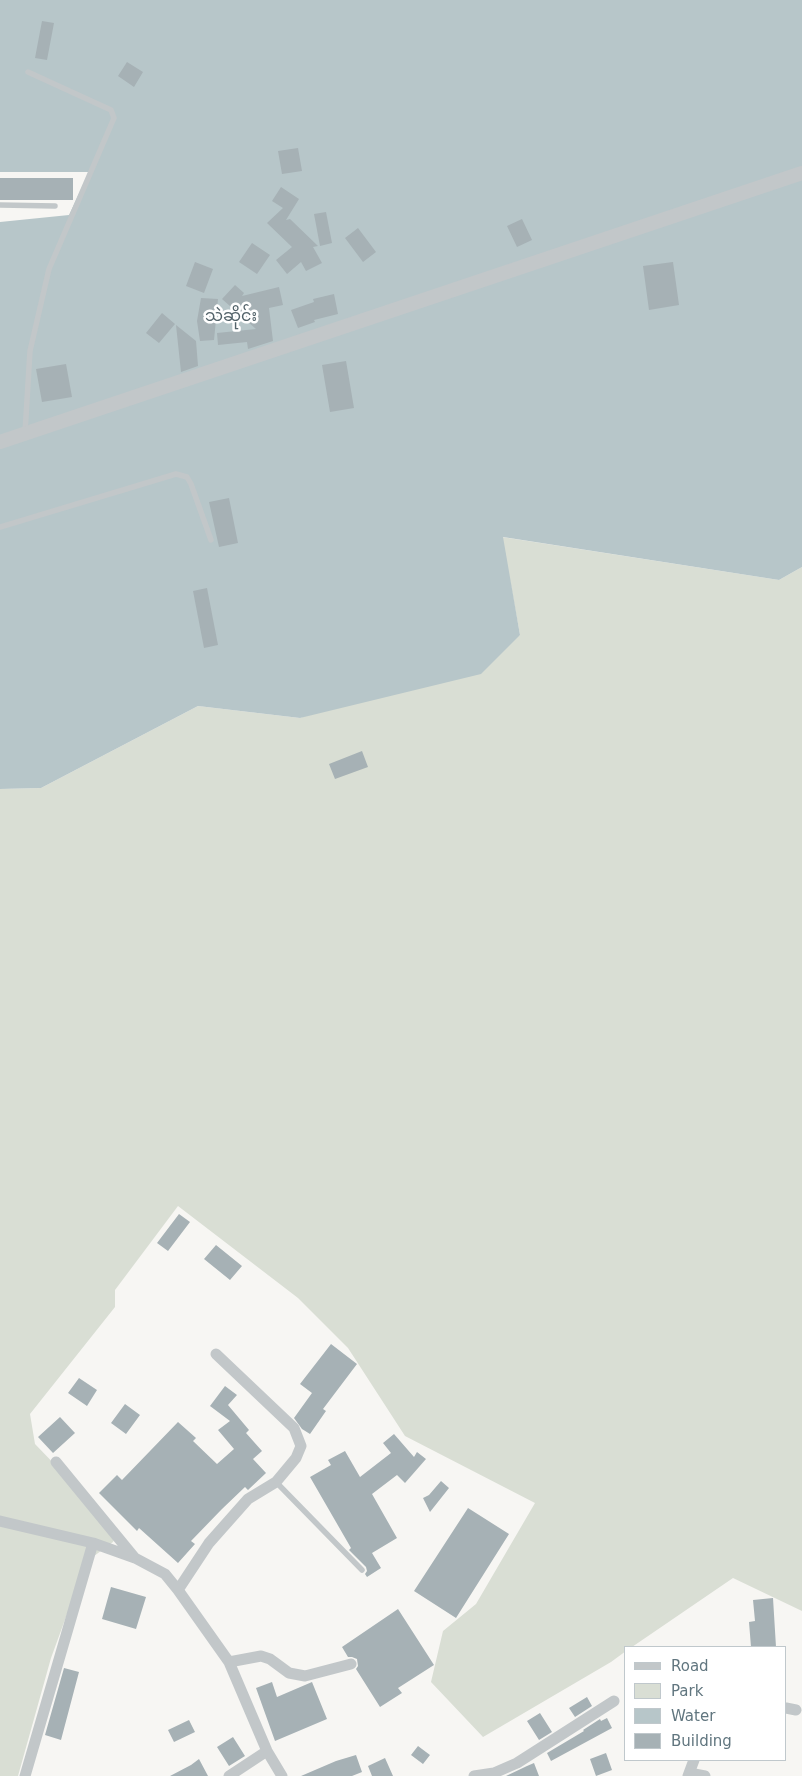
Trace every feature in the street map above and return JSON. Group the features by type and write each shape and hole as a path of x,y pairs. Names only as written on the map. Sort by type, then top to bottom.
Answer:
{"street":[{"path":"0,442 802,173"},
{"path":"178,1590 209,1543 248,1499 276,1482 296,1458 301,1446 294,1428 216,1354"},
{"path":"56,1462 135,1558"},
{"path":"0,1521 93,1543 135,1558 165,1574 228,1662 267,1751 282,1776"},
{"path":"25,1776 93,1543"},
{"path":"228,1662 261,1656 270,1659 289,1673 305,1676 350,1664"},
{"path":"474,1776 494,1772 517,1763 614,1701"},
{"path":"229,1776 267,1751"},
{"path":"694,1761 689,1774 705,1776"}],"lane":[{"path":"25,434 30,352 49,269 114,118 111,110 28,72"},
{"path":"0,205 55,206"},
{"path":"0,527 176,474 186,476 191,484 212,540"},
{"path":"276,1482 362,1570"}],"green space":[{"path":"502,537 779,580 802,567 802,1611 733,1578 633,1646 624,1646 624,1652 611,1662 483,1737 431,1682 443,1631 476,1604 535,1503 405,1436 348,1348 298,1298 178,1206 115,1290 115,1307 30,1414 35,1444 118,1530 113,1542 86,1562 51,1658 18,1776 0,1776 0,789 41,788 198,706 300,718 520,635"}],"water":[{"path":"0,0 802,0 802,567 779,580 503,537 520,635 481,674 300,718 198,706 41,788 0,789 0,222 69,215 89,172 0,172"}],"building":[{"path":"42,21 54,23 47,60 35,58"},
{"path":"127,62 143,72 134,87 118,76"},
{"path":"298,148 302,171 282,174 278,151"},
{"path":"0,178 73,178 73,200 0,200"},
{"path":"281,187 299,199 286,220 290,219 318,246 313,247 322,263 306,271 301,262 287,274 276,260 292,247 267,223 283,208 272,201"},
{"path":"326,212 332,243 320,246 314,214"},
{"path":"522,219 532,240 517,247 507,226"},
{"path":"358,228 376,252 363,262 345,238"},
{"path":"252,243 270,255 257,274 239,262"},
{"path":"195,262 213,269 204,293 186,286"},
{"path":"673,262 679,305 649,310 643,266"},
{"path":"235,285 244,293 242,296 279,287 283,305 269,308 273,341 248,349 247,342 218,345 217,333 256,329 222,299"},
{"path":"334,294 338,314 314,320 315,322 298,328 291,310 314,302 313,299"},
{"path":"201,298 218,299 214,340 200,341 197,321"},
{"path":"162,313 175,324 159,343 146,333"},
{"path":"176,325 196,341 198,366 181,372"},
{"path":"346,361 354,408 330,412 322,365"},
{"path":"66,364 72,397 42,402 36,369"},
{"path":"229,498 238,543 219,547 209,502"},
{"path":"207,588 218,645 204,648 193,591"},
{"path":"362,751 368,767 335,779 329,764"},
{"path":"179,1214 190,1222 168,1251 157,1243"},
{"path":"216,1245 242,1266 230,1280 204,1259"},
{"path":"331,1344 357,1364 323,1409 326,1411 310,1434 302,1429 294,1418 312,1393 300,1384"},
{"path":"79,1378 97,1390 87,1406 68,1393"},
{"path":"225,1386 237,1395 228,1405 249,1430 246,1433 262,1451 253,1459 266,1473 248,1490 245,1487 222,1509 191,1541 195,1544 178,1563 139,1528 137,1531 99,1493 117,1475 122,1480 178,1422 196,1438 193,1441 217,1464 234,1449 218,1430 230,1421 210,1406"},
{"path":"125,1404 140,1415 126,1434 111,1423"},
{"path":"60,1417 75,1433 53,1453 38,1437"},
{"path":"394,1434 414,1457 417,1452 426,1459 405,1483 397,1475 372,1494 397,1538 372,1553 381,1568 367,1577 365,1574 367,1571 366,1567 349,1550 351,1548 310,1477 331,1465 328,1460 345,1451 360,1477 391,1453 383,1443"},
{"path":"441,1481 449,1488 430,1512 423,1498 429,1495"},
{"path":"468,1508 509,1534 456,1618 414,1591"},
{"path":"111,1587 146,1597 136,1629 102,1619"},
{"path":"773,1598 776,1646 751,1646 749,1622 755,1621 753,1600"},
{"path":"398,1609 434,1665 398,1688 402,1693 380,1707 356,1669 358,1666 357,1659 348,1657 342,1647"},
{"path":"64,1668 79,1672 61,1740 45,1735"},
{"path":"272,1682 277,1697 312,1682 327,1719 275,1741 256,1688"},
{"path":"587,1697 592,1706 575,1717 569,1708"},
{"path":"540,1713 552,1732 539,1740 527,1721"},
{"path":"607,1718 612,1728 551,1761 547,1753 600,1719 601,1721"},
{"path":"189,1720 195,1732 174,1742 168,1730"},
{"path":"233,1737 245,1756 229,1766 217,1747"},
{"path":"418,1746 430,1755 423,1764 411,1755"},
{"path":"606,1753 612,1770 596,1776 590,1759"},
{"path":"356,1755 362,1772 352,1776 301,1776 336,1761"},
{"path":"385,1758 393,1776 372,1776 368,1766"},
{"path":"199,1759 208,1776 170,1776 191,1765"},
{"path":"534,1763 539,1776 506,1776 527,1766"}],"district":[{"name":"သဲဆိုင်း","path":"231,317"}]}
